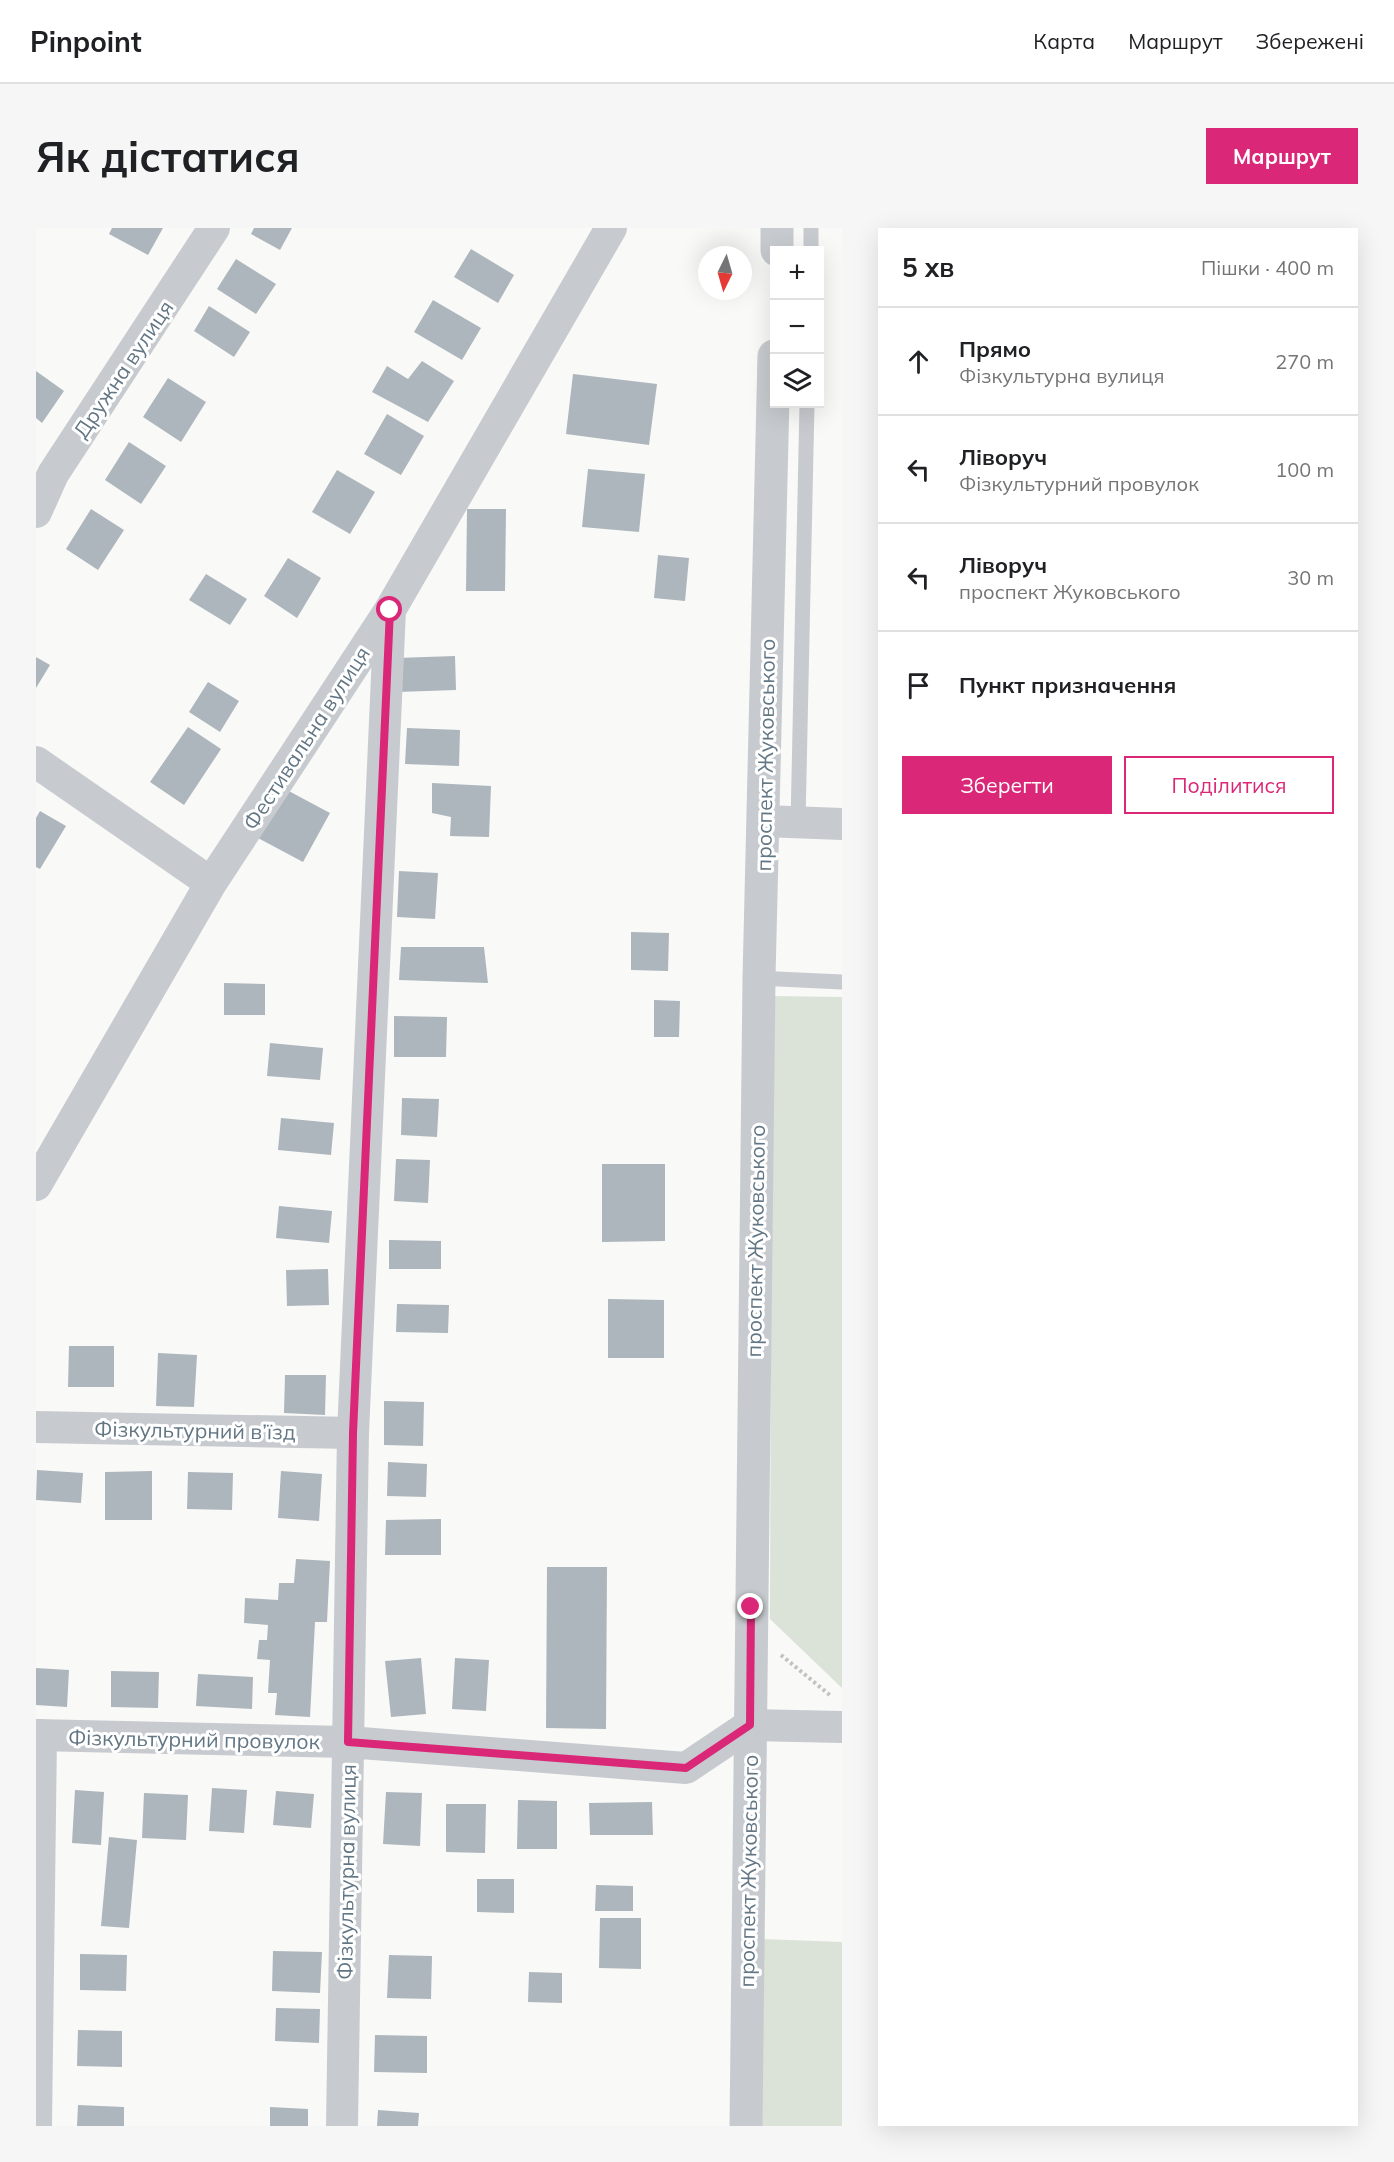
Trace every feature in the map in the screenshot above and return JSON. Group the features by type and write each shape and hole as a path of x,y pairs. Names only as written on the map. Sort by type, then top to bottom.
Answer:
{"street":[{"name":"Фестивальна вулиця","path":"36,1185 211,883 390,610 611,228"},
{"path":"777,228 777,246"},
{"name":"Дружна вулиця","path":"36,512 44,468 203,233"},
{"name":"проспект Жуковського","path":"746,2126 759,978 773,408"},
{"name":"Фізкультурна вулиця","path":"342,2126 353,1433 390,610"},
{"path":"36,762 211,883"},
{"path":"764,821 842,824"},
{"name":"Фізкультурний в’їзд","path":"36,1427 353,1433"},
{"path":"750,1725 838,1713"},
{"name":"Фізкультурний провулок","path":"39,1735 348,1742 686,1768 750,1725"},
{"path":"36,2126 39,1735"}],"lane":[{"path":"811,228 811,246"},
{"path":"798,823 807,408"},
{"path":"759,978 842,981"}],"path":[{"path":"780,1655 838,1713"}],"shaded area":[{"path":"772,996 842,997 842,1688 770,1619"},
{"path":"760,1939 842,1942 842,2126 756,2126"}],"building":[{"path":"112,228 163,228 148,255 109,234"},
{"path":"254,228 292,228 280,250 251,234"},
{"path":"471,249 514,275 498,303 454,277"},
{"path":"236,259 276,284 256,314 217,289"},
{"path":"433,300 481,328 462,360 414,332"},
{"path":"209,306 250,332 234,357 194,331"},
{"path":"422,361 454,381 428,422 372,392 387,366 408,379"},
{"path":"36,371 64,391 42,423 36,418"},
{"path":"573,374 657,384 649,445 566,434"},
{"path":"168,378 206,402 181,442 143,417"},
{"path":"387,414 424,436 401,475 364,454"},
{"path":"129,442 166,466 141,504 105,480"},
{"path":"588,469 645,474 639,532 582,527"},
{"path":"337,470 375,492 350,534 312,512"},
{"path":"91,509 124,530 98,570 66,549"},
{"path":"467,509 506,509 505,591 466,591"},
{"path":"658,555 689,558 685,601 654,598"},
{"path":"288,558 321,578 297,618 264,596"},
{"path":"206,574 247,599 230,625 189,600"},
{"path":"455,656 456,690 397,692 396,658"},
{"path":"36,657 50,665 36,688"},
{"path":"208,682 239,701 220,732 189,712"},
{"path":"188,727 221,749 184,805 150,782"},
{"path":"407,728 460,730 459,766 405,764"},
{"path":"432,783 491,786 489,837 450,836 451,817 432,813"},
{"path":"285,789 330,813 303,862 258,838"},
{"path":"40,811 66,826 40,869 36,867 36,818"},
{"path":"399,871 438,873 435,919 397,917"},
{"path":"631,932 669,933 668,971 631,970"},
{"path":"401,947 484,947 488,983 399,980"},
{"path":"224,983 265,984 265,1015 224,1015"},
{"path":"654,1000 680,1001 679,1037 654,1037"},
{"path":"394,1016 447,1017 446,1057 394,1057"},
{"path":"270,1043 323,1048 320,1080 267,1076"},
{"path":"402,1098 439,1099 437,1137 401,1135"},
{"path":"281,1118 334,1123 331,1155 278,1150"},
{"path":"396,1159 430,1160 428,1203 394,1201"},
{"path":"602,1164 665,1164 665,1241 602,1242"},
{"path":"279,1206 332,1211 329,1243 276,1238"},
{"path":"389,1240 441,1241 441,1269 389,1269"},
{"path":"328,1269 329,1305 287,1306 286,1270"},
{"path":"608,1299 664,1300 664,1358 608,1358"},
{"path":"397,1304 449,1305 448,1333 396,1332"},
{"path":"69,1346 114,1346 114,1387 68,1387"},
{"path":"158,1353 197,1355 194,1407 156,1406"},
{"path":"285,1375 326,1375 325,1415 284,1413"},
{"path":"384,1401 424,1402 423,1446 384,1445"},
{"path":"388,1462 427,1464 426,1497 387,1496"},
{"path":"37,1470 83,1473 81,1503 36,1500"},
{"path":"152,1471 152,1520 105,1520 105,1472"},
{"path":"281,1471 322,1474 319,1521 278,1518"},
{"path":"188,1472 233,1473 232,1510 187,1509"},
{"path":"441,1519 441,1555 385,1555 386,1520"},
{"path":"296,1559 330,1561 327,1622 315,1622 310,1717 275,1715 277,1693 268,1693 270,1660 257,1659 259,1640 267,1640 268,1625 244,1623 245,1598 278,1600 279,1583 294,1583"},
{"path":"547,1567 607,1567 606,1729 546,1728"},
{"path":"421,1658 426,1714 391,1717 385,1661"},
{"path":"455,1658 489,1660 486,1711 452,1709"},
{"path":"36,1668 69,1670 67,1707 36,1705"},
{"path":"111,1671 159,1672 158,1708 111,1707"},
{"path":"198,1674 253,1677 252,1709 196,1706"},
{"path":"212,1788 247,1790 244,1833 209,1831"},
{"path":"75,1790 104,1792 101,1845 72,1843"},
{"path":"276,1791 314,1794 311,1828 273,1825"},
{"path":"386,1792 422,1793 420,1846 383,1844"},
{"path":"144,1793 188,1795 186,1840 142,1838"},
{"path":"518,1800 557,1801 557,1849 517,1849"},
{"path":"652,1802 653,1835 590,1835 589,1803"},
{"path":"446,1804 486,1804 485,1853 446,1852"},
{"path":"109,1837 137,1840 129,1928 101,1926"},
{"path":"477,1879 514,1879 514,1913 477,1912"},
{"path":"596,1885 633,1886 633,1911 595,1911"},
{"path":"600,1918 641,1918 641,1969 599,1968"},
{"path":"273,1951 322,1952 320,1993 272,1991"},
{"path":"80,1954 127,1955 126,1991 80,1990"},
{"path":"389,1955 432,1956 431,1999 387,1998"},
{"path":"529,1972 562,1973 562,2003 528,2002"},
{"path":"276,2008 320,2009 319,2043 275,2041"},
{"path":"78,2030 122,2031 122,2067 77,2066"},
{"path":"375,2035 427,2036 427,2073 374,2072"},
{"path":"78,2105 124,2107 124,2126 77,2126"},
{"path":"270,2107 308,2109 308,2126 270,2126"},
{"path":"378,2110 419,2113 418,2126 377,2126"}],"route":[{"path":"390,610 353,1433 348,1742 686,1768 750,1725 751,1607"}]}
